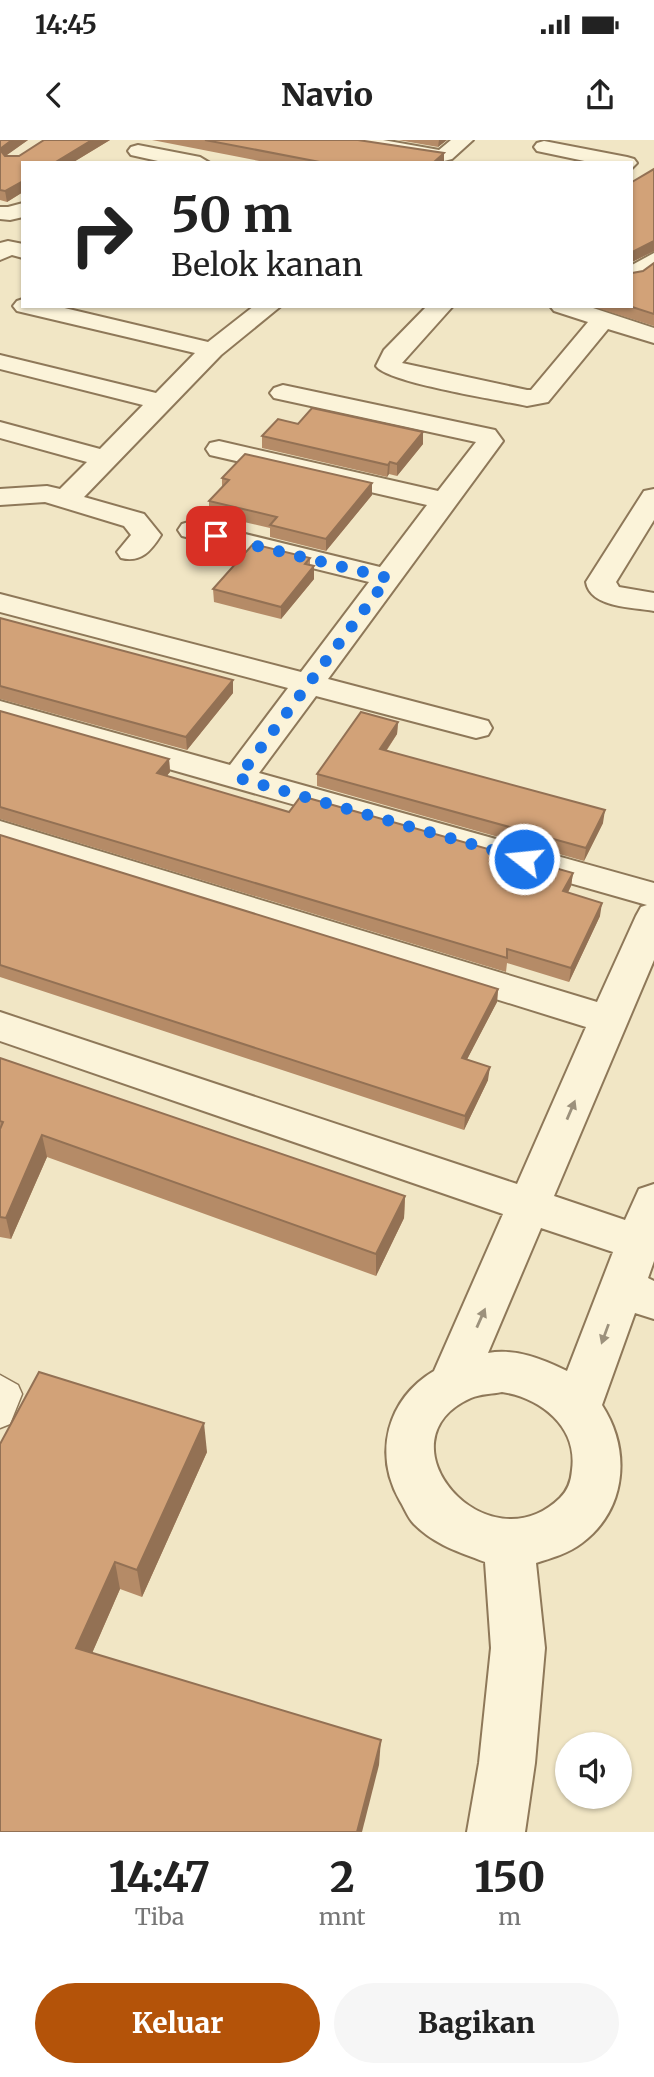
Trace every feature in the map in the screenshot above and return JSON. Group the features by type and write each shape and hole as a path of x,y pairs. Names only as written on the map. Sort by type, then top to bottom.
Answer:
{"street":[{"path":"348,140 440,156 463,140"},
{"path":"528,161 548,144 615,161"},
{"path":"140,149 191,161"},
{"path":"0,213 10,214 21,210"},
{"path":"633,274 654,260"},
{"path":"0,300 21,305"},
{"path":"33,308 212,350"},
{"path":"65,500 212,350 263,308"},
{"path":"439,308 393,355 388,366 400,372 527,398 539,397 582,311 654,336"},
{"path":"0,362 161,402"},
{"path":"238,778 488,445 488,436 283,393"},
{"path":"0,430 106,459"},
{"path":"219,449 445,501"},
{"path":"0,497 47,494 134,520 147,535 131,552"},
{"path":"654,497 601,582 601,588 610,594 654,602"},
{"path":"192,530 388,578"},
{"path":"0,603 476,728"},
{"path":"0,711 654,895"},
{"path":"0,833 609,1020"},
{"path":"453,1381 654,916"},
{"path":"0,1026 639,1243"},
{"path":"577,1408 638,1294 639,1243 654,1201"},
{"path":"485,1372 519,1373 551,1386 577,1408 586,1421 597,1450 599,1466 592,1496 572,1521 544,1538 509,1543 478,1538 449,1523 426,1501 413,1475 409,1446 416,1419 431,1397 453,1381 485,1372"},
{"path":"496,1832 507,1763 518,1648 509,1543"}],"lane":[{"path":"0,1387 8,1394 0,1415"}],"building":[{"path":"0,140 12,140 0,149"},
{"path":"44,140 92,140 57,161 21,161 21,182 5,191 0,190 0,150 5,156 19,156"},
{"path":"205,140 358,140 444,153 435,161 315,161"},
{"path":"654,169 654,241 633,252 633,181"},
{"path":"654,263 654,314 633,307 633,273 643,271"},
{"path":"312,408 423,432 397,464 390,462 388,465 262,436 278,419 298,424"},
{"path":"245,454 372,483 326,539 270,525 277,517 209,501 229,480 222,478"},
{"path":"253,544 310,558 305,564 314,566 281,607 213,589"},
{"path":"0,618 233,680 186,737 0,686"},
{"path":"0,711 169,759 157,773 289,812 301,796 573,873 563,891 602,903 571,968 507,949 507,958 0,807"},
{"path":"361,712 398,722 380,749 605,810 586,848 317,774"},
{"path":"0,835 498,989 462,1058 490,1067 465,1116 0,965"},
{"path":"0,1058 405,1196 376,1254 42,1135 6,1218 0,1217 0,1129 3,1122 0,1121"},
{"path":"39,1372 204,1423 137,1570 115,1562 76,1648 381,1740 357,1832 0,1832 0,1444"}],"route":[{"path":"216,536 388,578 238,778 524,859"}]}
